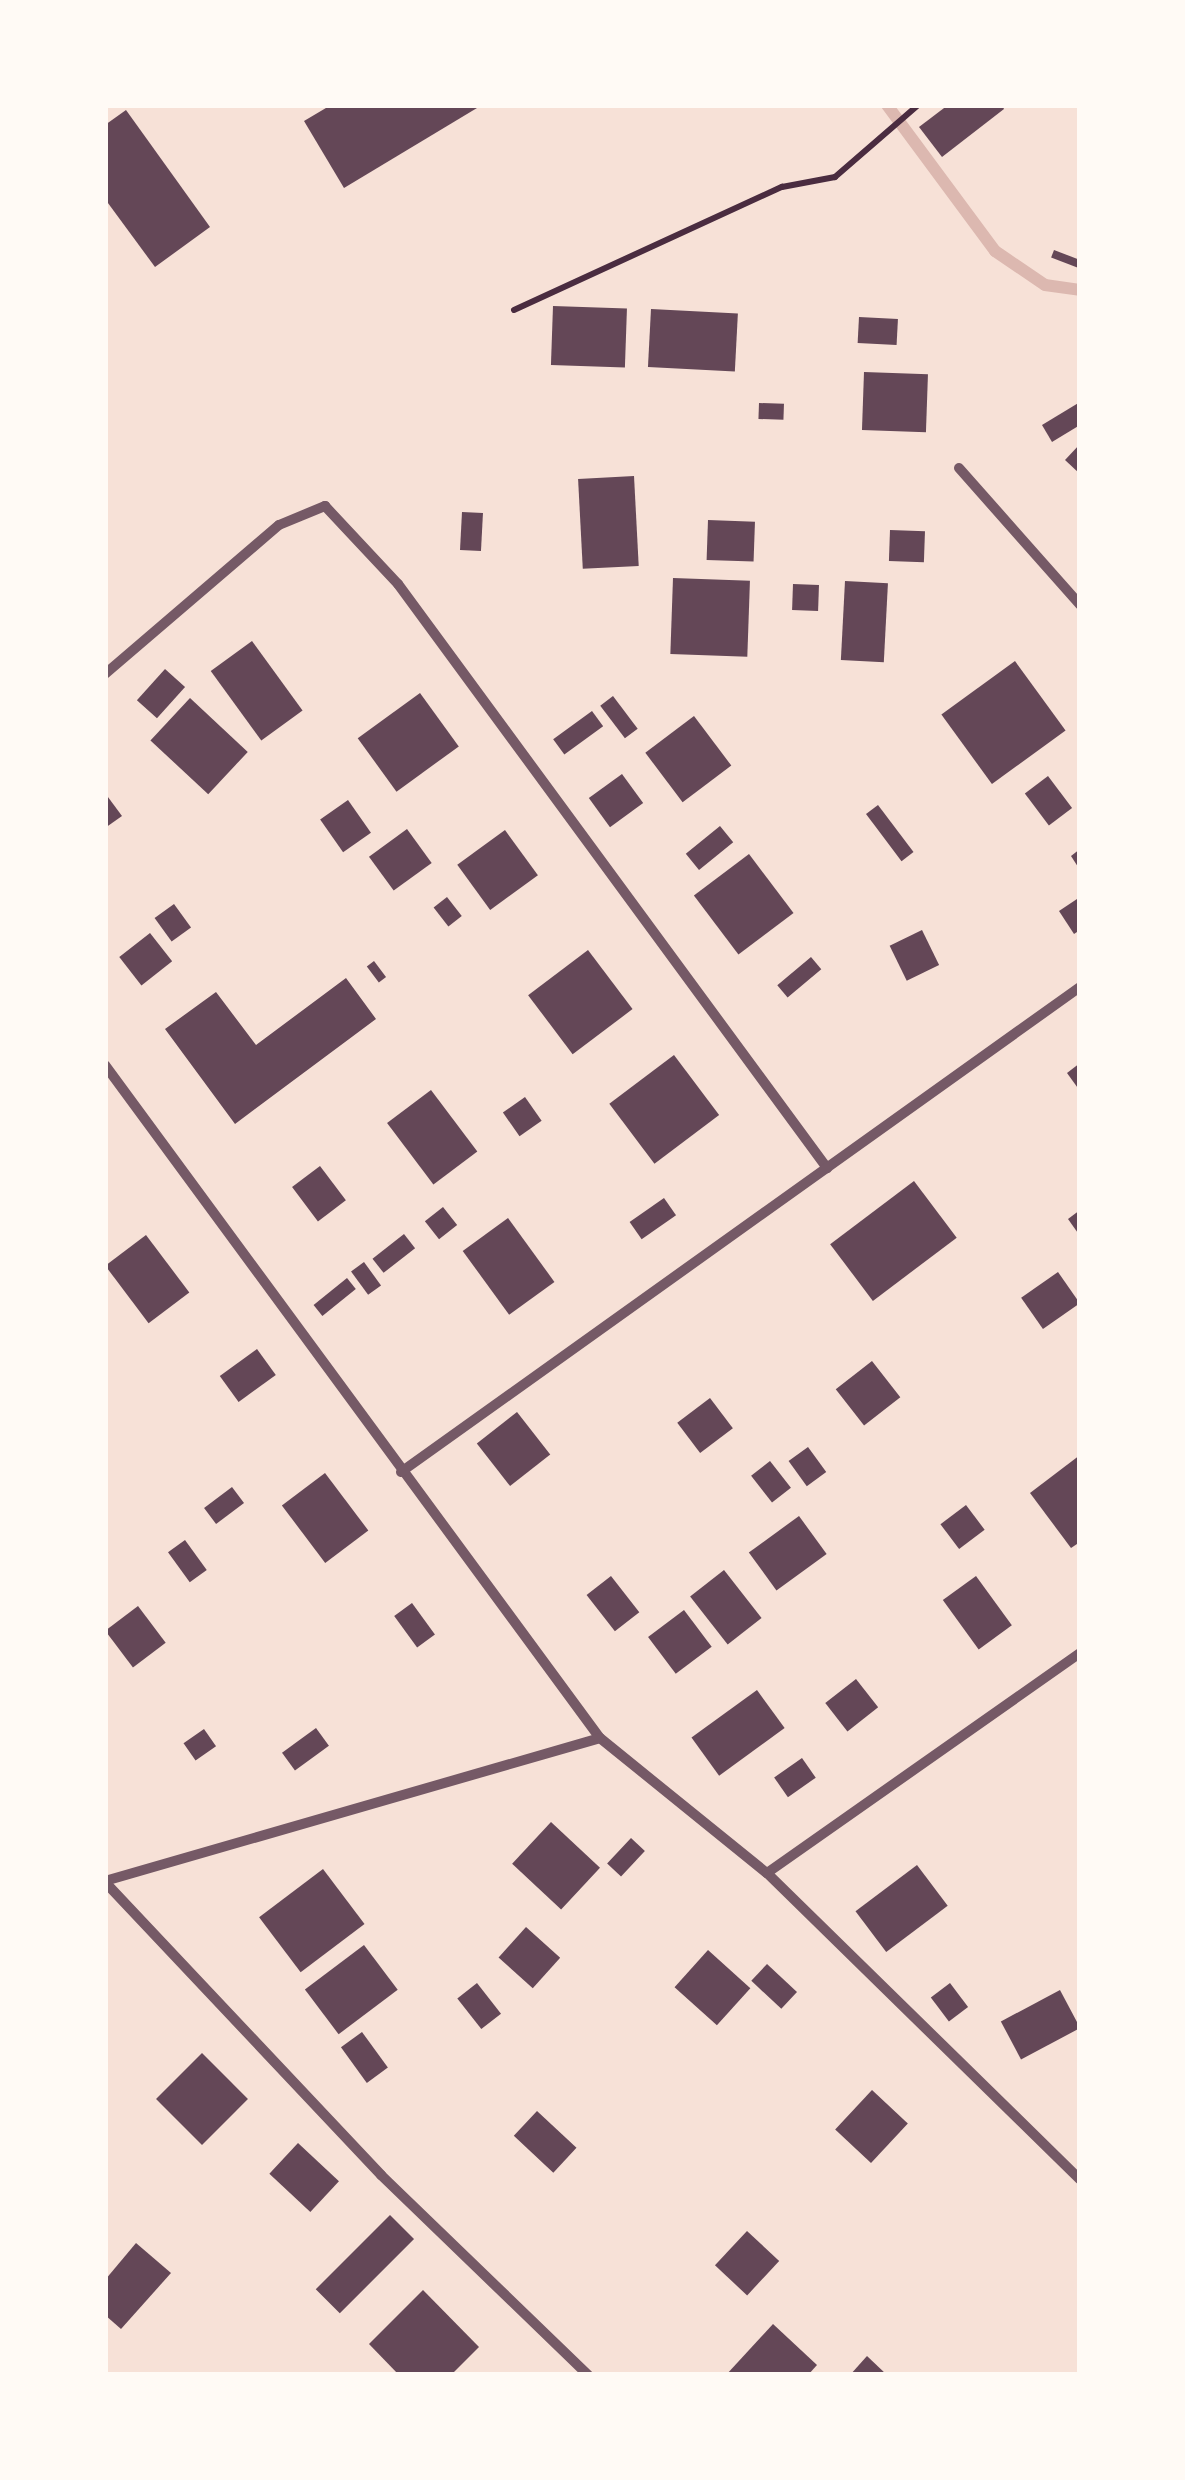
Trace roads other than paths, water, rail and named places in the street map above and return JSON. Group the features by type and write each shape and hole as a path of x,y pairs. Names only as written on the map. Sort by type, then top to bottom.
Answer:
{"street":[{"path":"959,468 1080,605"},
{"path":"105,674 278,525 325,506 398,584 827,1168"},
{"path":"401,1472 1080,987"},
{"path":"105,1065 600,1738 767,1873 1080,2179"},
{"path":"767,1873 1080,1652"},
{"path":"588,2375 381,2175 105,1882 600,1738"}],"waterway":[{"path":"887,105 995,251 1045,285 1080,290"}]}
